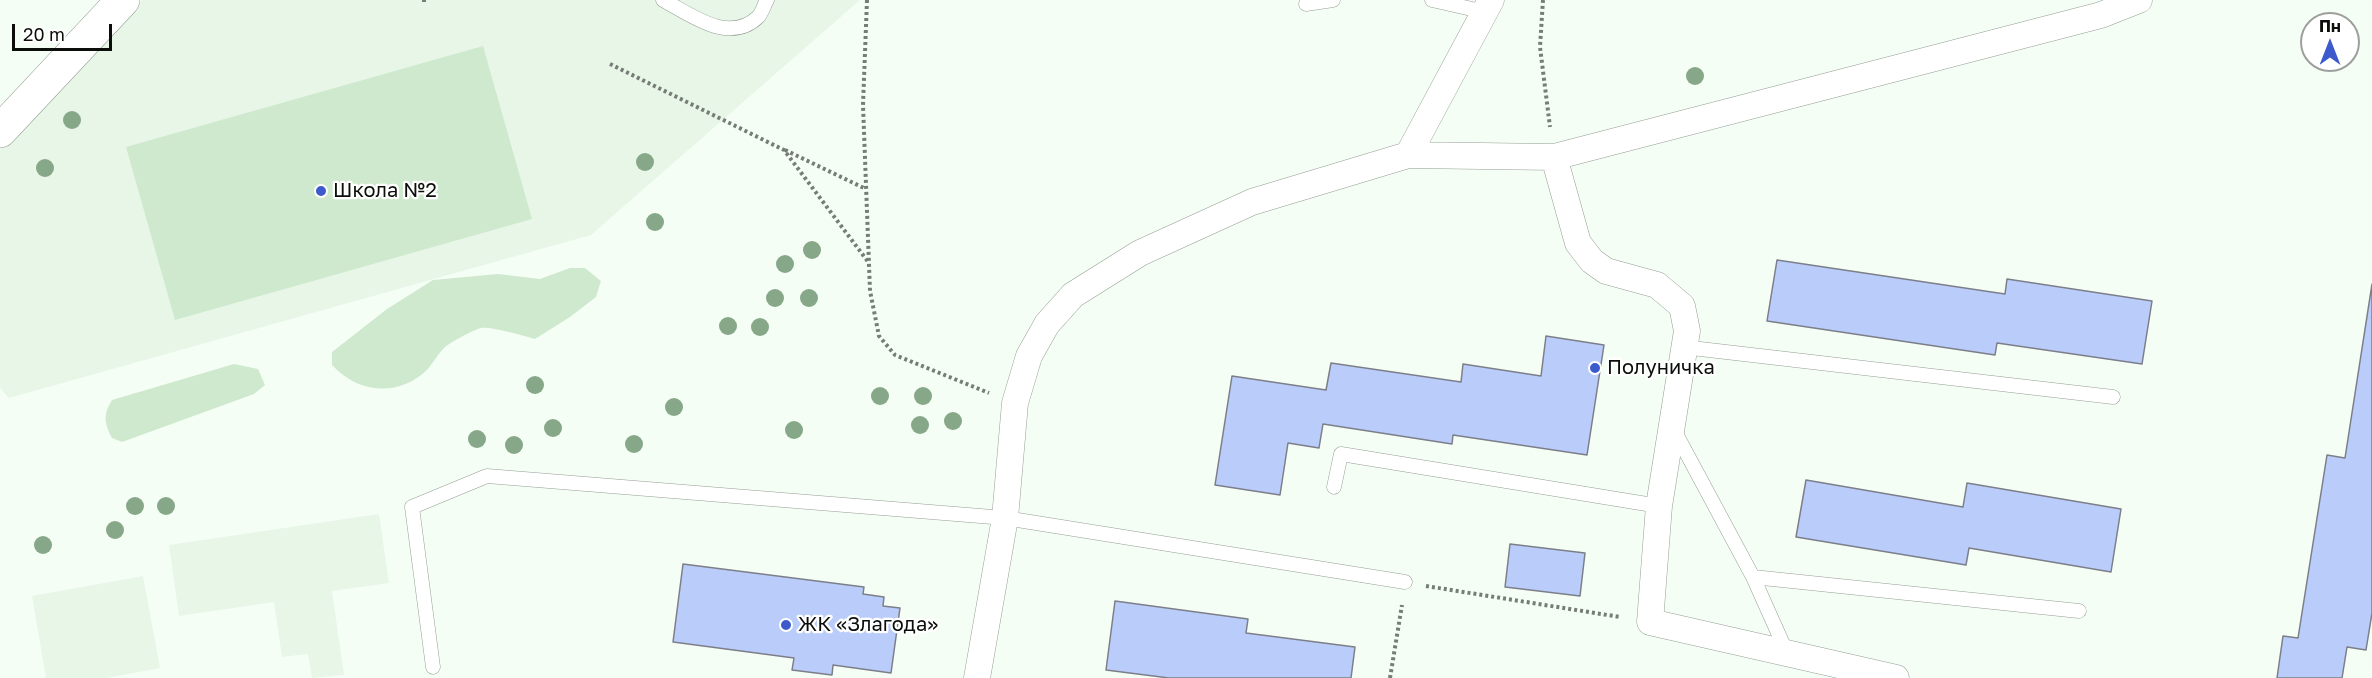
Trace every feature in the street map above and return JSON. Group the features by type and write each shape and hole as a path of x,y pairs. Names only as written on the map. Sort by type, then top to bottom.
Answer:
{"main road":[{"path":"0,131 28,104 123,0"}],"street":[{"path":"977,678 1005,518 1015,403 1029,356 1047,324 1073,295 1140,253 1252,202 1408,155 1554,157 2101,15 2139,0"},
{"path":"1408,155 1488,6"},
{"path":"1554,157 1578,243 1592,261 1606,271 1658,285 1682,306 1687,331 1659,506 1650,622 1896,678"}],"lane":[{"path":"663,0 714,27 737,28 758,17 767,0"},
{"path":"1306,4 1334,0"},
{"path":"1432,0 1488,6"},
{"path":"1683,346 2114,397"},
{"path":"1671,425 1753,577 1787,653"},
{"path":"1334,487 1341,454 1659,506"},
{"path":"434,667 412,507 487,476 1005,518 1405,582"},
{"path":"1753,577 2079,611"}],"path":[{"path":"867,0 863,105 870,291 879,336 895,356 1015,403"},
{"path":"1543,0 1540,48 1554,157"},
{"path":"610,64 866,189"},
{"path":"784,150 869,264"},
{"path":"1390,678 1405,582 1650,622"}],"shaded area":[{"name":"Школа №2","path":"142,0 860,0 591,235 9,398 0,388 0,148"},
{"path":"379,514 389,583 332,591 344,675 312,678 308,654 282,657 274,602 179,616 169,545"},
{"path":"143,576 160,668 107,678 46,678 32,596"}],"green space":[{"path":"483,46 532,219 175,320 126,147"},
{"path":"570,268 585,268 601,281 596,297 535,339 491,328 477,329 447,346 427,370 416,379 391,388 366,386 354,382 332,365 332,352 387,309 433,280 498,274 540,279"},
{"path":"234,364 258,369 265,385 254,394 122,442 112,438 106,419 112,400"}],"building":[{"path":"1777,260 2005,294 2007,279 2152,301 2142,364 1997,343 1995,355 1767,321"},
{"path":"2372,284 2372,613 2366,650 2347,647 2342,678 2277,678 2283,636 2298,638 2327,455 2345,458"},
{"path":"1546,336 1604,345 1587,455 1453,435 1452,444 1323,424 1319,448 1288,443 1280,495 1215,485 1232,376 1326,390 1331,363 1461,382 1463,364 1541,376"},
{"path":"1806,480 1963,507 1967,483 2121,509 2111,572 1969,548 1966,565 1796,537"},
{"path":"1510,544 1585,553 1580,596 1505,587"},
{"name":"ЖК «Злагода»","path":"683,564 864,587 863,594 884,597 883,606 900,608 891,673 833,665 832,675 792,670 794,658 673,642"},
{"path":"1115,601 1248,619 1246,633 1355,647 1351,678 1169,678 1106,670"}],"place":[{"name":"Школа №2","path":"321,191"},
{"name":"Полуничка","path":"1595,368"},
{"name":"ЖК «Злагода»","path":"786,625"}]}
